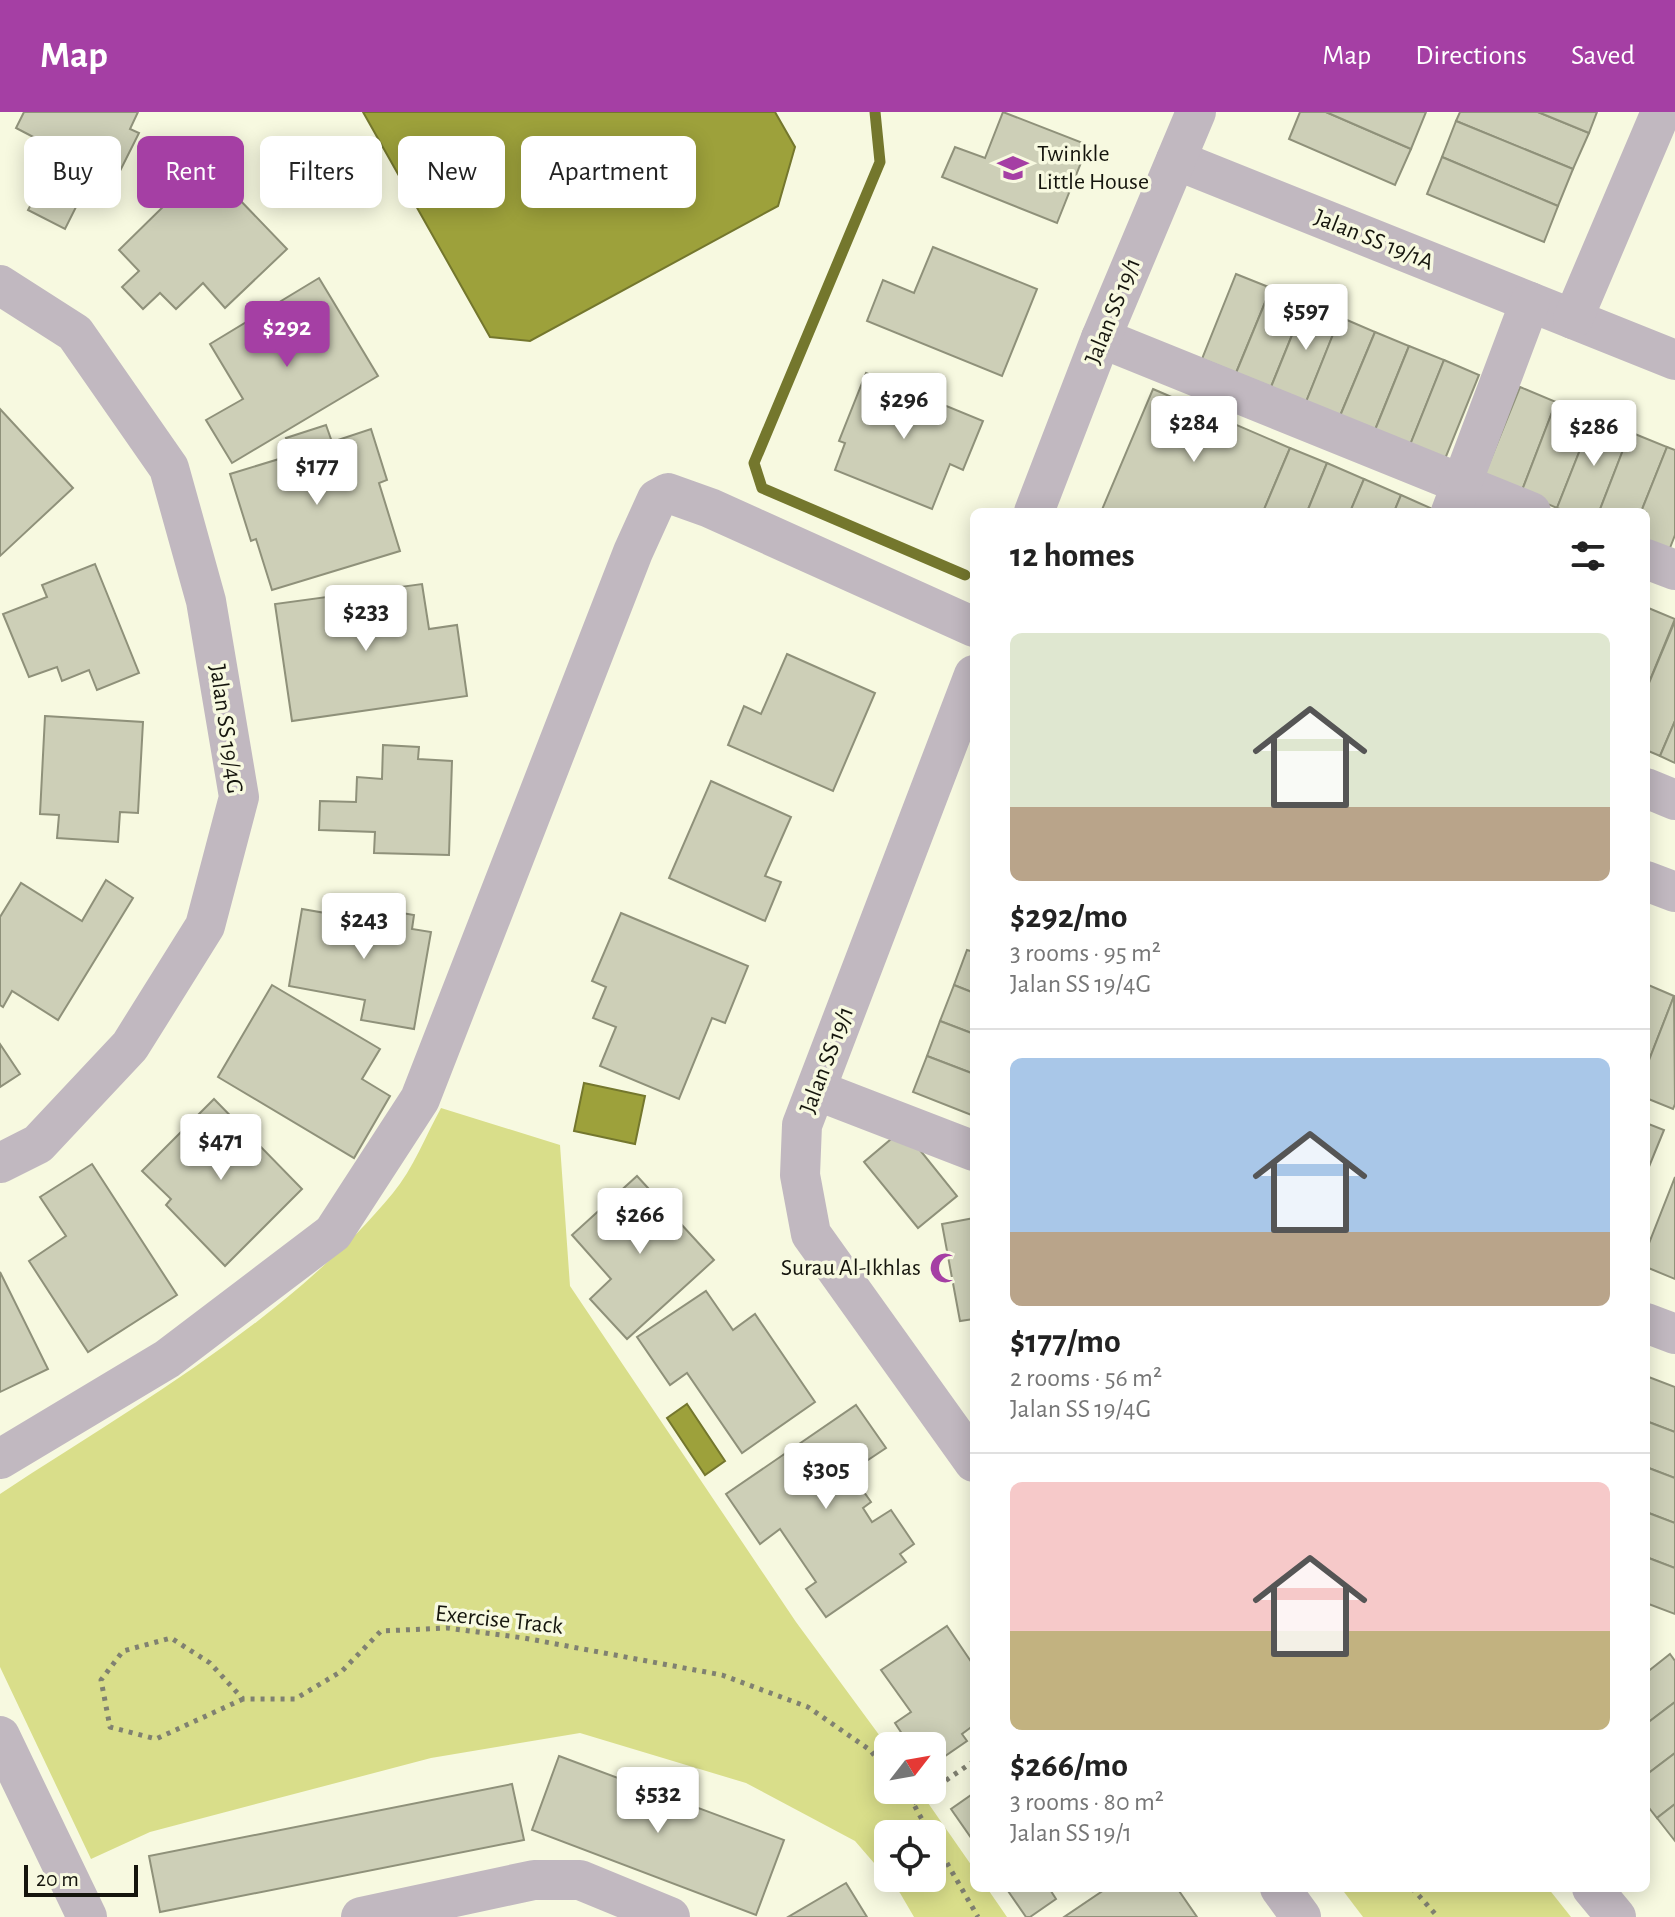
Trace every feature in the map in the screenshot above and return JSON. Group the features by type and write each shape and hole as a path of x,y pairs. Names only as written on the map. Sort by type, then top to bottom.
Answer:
{"street":[{"name":"Jalan SS 19/1","path":"1036,508 1101,338 1196,112"},
{"path":"1573,319 1661,112"},
{"name":"Jalan SS 19/1A","path":"1176,160 1675,360"},
{"name":"Jalan SS 19/4G","path":"0,285 75,333 169,468 206,601 239,797 205,926 130,1046 38,1144 0,1163"},
{"path":"1456,498 1530,302"},
{"path":"1101,338 1456,498 1510,508"},
{"path":"0,1459 167,1359 333,1233 420,1099 633,552 657,499 668,493 710,508 970,625"},
{"path":"1650,561 1675,570"},
{"name":"Jalan SS 19/1","path":"970,686 802,1125 800,1175 811,1234 970,1456"},
{"path":"1650,790 1675,800"},
{"path":"1650,883 1675,892"},
{"path":"816,1090 970,1149"},
{"path":"1650,1325 1675,1334"},
{"path":"0,1736 87,1917"},
{"path":"361,1917 534,1880 580,1880 670,1917"},
{"path":"1283,1892 1301,1917"},
{"path":"1595,1892 1616,1917"}],"path":[{"name":"Exercise Track","path":"243,1699 295,1699 342,1671 381,1631 447,1628 555,1643 722,1675 808,1707 874,1755"},
{"path":"171,1638 210,1663 243,1699 156,1739 110,1727 101,1680 123,1651 171,1638"},
{"path":"946,1780 970,1764"},
{"path":"946,1861 978,1917"},
{"path":"1416,1892 1438,1917"}],"green space":[{"path":"441,1108 560,1145 570,1286 796,1622 877,1732 874,1732 874,1804 929,1804 940,1820 874,1820 874,1863 855,1841 746,1783 580,1733 431,1758 150,1832 91,1859 0,1667 0,1494 157,1393 259,1320 352,1239 400,1184"},
{"path":"946,1829 970,1863 970,1892 990,1892 1007,1917 914,1917 900,1893 946,1892"},
{"path":"1344,1892 1551,1892 1571,1917 1363,1917"}],"shaded area":[{"path":"363,112 775,112 795,147 778,206 530,341 490,337 417,208 505,208 505,136 398,136 398,174 382,146 382,136 377,136"},
{"path":"584,1083 645,1096 635,1144 574,1131"},
{"path":"687,1404 725,1461 705,1475 667,1418"}],"building":[{"path":"24,112 138,112 130,129 139,133 121,169 121,136 31,136 16,128"},
{"name":"Twinkle Little House","path":"1003,112 1088,145 1057,223 942,177 955,147 985,158"},
{"path":"1300,112 1326,112 1411,149 1395,185 1289,139"},
{"path":"1326,112 1426,112 1411,149"},
{"path":"1460,112 1538,112 1589,133 1573,169 1456,121"},
{"path":"1538,112 1597,112 1589,133"},
{"path":"1456,121 1573,169 1558,206 1442,157"},
{"path":"1442,157 1558,206 1544,242 1427,194"},
{"path":"244,204 287,249 225,308 203,283 176,309 160,293 143,309 122,287 139,271 119,250 162,208 244,208"},
{"path":"29,208 76,208 65,229"},
{"path":"933,247 1037,289 1002,376 867,321 883,280 914,293"},
{"path":"1236,274 1271,288 1236,373 1202,359"},
{"path":"319,278 378,376 232,463 206,420 243,399 210,344"},
{"path":"1271,288 1305,303 1271,387 1236,373"},
{"path":"1305,303 1340,317 1306,402 1271,387"},
{"path":"1340,317 1375,332 1340,416 1306,402"},
{"path":"1375,332 1409,346 1375,430 1340,416"},
{"path":"1409,346 1444,360 1410,445 1375,430"},
{"path":"1444,360 1479,375 1445,459 1410,445"},
{"path":"866,373 983,421 963,470 950,464 932,509 835,470 845,443 839,441"},
{"path":"1520,387 1556,402 1521,493 1483,478"},
{"path":"1153,389 1290,448 1265,508 1103,508"},
{"path":"1556,402 1593,417 1557,508 1521,493"},
{"path":"0,409 73,488 0,556"},
{"path":"1593,417 1630,432 1601,508 1557,508"},
{"path":"326,425 332,442 371,429 387,480 379,483 400,551 272,590 256,539 251,541 230,474 292,455 286,438"},
{"path":"1630,432 1667,447 1643,508 1601,508"},
{"path":"1667,447 1675,450 1675,535 1668,553 1650,546 1650,508 1643,508"},
{"path":"1290,448 1327,463 1309,508 1265,508"},
{"path":"1327,463 1364,479 1352,508 1309,508"},
{"path":"1364,479 1401,495 1396,508 1352,508"},
{"path":"1401,495 1430,508 1396,508"},
{"path":"95,564 139,673 97,690 89,670 62,681 57,667 29,677 3,614 47,597 42,585"},
{"path":"422,584 429,629 457,625 467,696 292,721 275,604"},
{"path":"1650,609 1675,619 1650,680"},
{"path":"1675,621 1675,721 1660,756 1650,752 1650,680"},
{"path":"787,654 875,693 833,791 728,745 744,706 761,714"},
{"path":"45,716 143,722 138,813 120,812 118,842 57,838 59,815 40,814"},
{"path":"1675,721 1675,763 1660,756"},
{"path":"383,745 419,747 418,759 452,761 449,855 374,853 375,832 319,830 320,801 356,802 357,777 382,779"},
{"path":"711,781 791,817 765,876 781,882 765,921 669,878"},
{"path":"106,880 133,898 58,1020 12,991 3,1007 0,1005 0,917 21,883 82,921"},
{"path":"356,905 414,915 412,929 431,932 414,1029 361,1020 365,1000 289,986 302,909 354,918"},
{"path":"621,913 748,966 725,1023 712,1018 679,1099 600,1066 616,1027 593,1018 606,987 592,981"},
{"path":"967,950 970,951 970,991 954,985"},
{"path":"272,985 380,1049 362,1079 390,1096 354,1158 218,1077"},
{"path":"954,985 970,991 970,1032 940,1021"},
{"path":"1650,986 1674,996 1650,1058"},
{"path":"1674,996 1673,1109 1650,1100 1650,1058"},
{"path":"940,1021 970,1032 970,1072 927,1056"},
{"path":"0,1044 20,1074 0,1087"},
{"path":"927,1056 970,1072 970,1114 913,1092"},
{"path":"214,1099 302,1189 225,1266 166,1205 171,1199 142,1171"},
{"path":"1650,1125 1664,1130 1650,1164"},
{"path":"903,1129 957,1196 918,1228 864,1162"},
{"path":"92,1164 177,1295 88,1352 29,1261 66,1236 40,1197"},
{"path":"637,1176 714,1260 627,1339 590,1299 611,1279 572,1235"},
{"path":"1675,1177 1675,1279 1650,1269 1650,1241"},
{"path":"970,1219 970,1320 960,1321 942,1224"},
{"path":"0,1272 48,1369 0,1392"},
{"path":"706,1291 733,1330 755,1314 815,1402 742,1453 687,1373 670,1385 637,1337"},
{"path":"1650,1378 1675,1387 1675,1432 1650,1423"},
{"path":"856,1405 886,1448 850,1472 871,1502 863,1508 872,1522 891,1510 914,1544 900,1554 906,1562 826,1617 806,1589 816,1582 780,1529 760,1544 726,1494"},
{"path":"1650,1423 1675,1432 1675,1478 1650,1469"},
{"path":"1650,1469 1675,1478 1675,1523 1650,1514"},
{"path":"1650,1514 1675,1523 1675,1568 1650,1559"},
{"path":"1650,1559 1675,1568 1675,1614 1650,1605"},
{"path":"947,1626 970,1660 970,1728 962,1734 967,1741 946,1755 946,1732 901,1732 895,1723 911,1712 881,1670"},
{"path":"1670,1654 1675,1661 1675,1702 1650,1721 1650,1670"},
{"path":"1675,1702 1675,1753 1650,1772 1650,1721"},
{"path":"1675,1753 1675,1804 1657,1818 1650,1809 1650,1772"},
{"path":"559,1756 784,1840 756,1915 532,1830"},
{"path":"512,1784 524,1840 160,1912 149,1856"},
{"path":"970,1796 970,1836 951,1809"},
{"path":"1675,1804 1675,1841 1657,1818"},
{"path":"846,1883 867,1917 788,1917"},
{"path":"1009,1892 1052,1892 1056,1899 1026,1917"},
{"path":"1101,1892 1180,1892 1197,1917 1064,1917"}],"waterway":[{"path":"875,112 880,162 754,463 762,488 965,575"}],"place":[{"name":"Twinkle Little House","path":"1013,168"},
{"name":"Surau Al-Ikhlas","path":"945,1268"}]}
